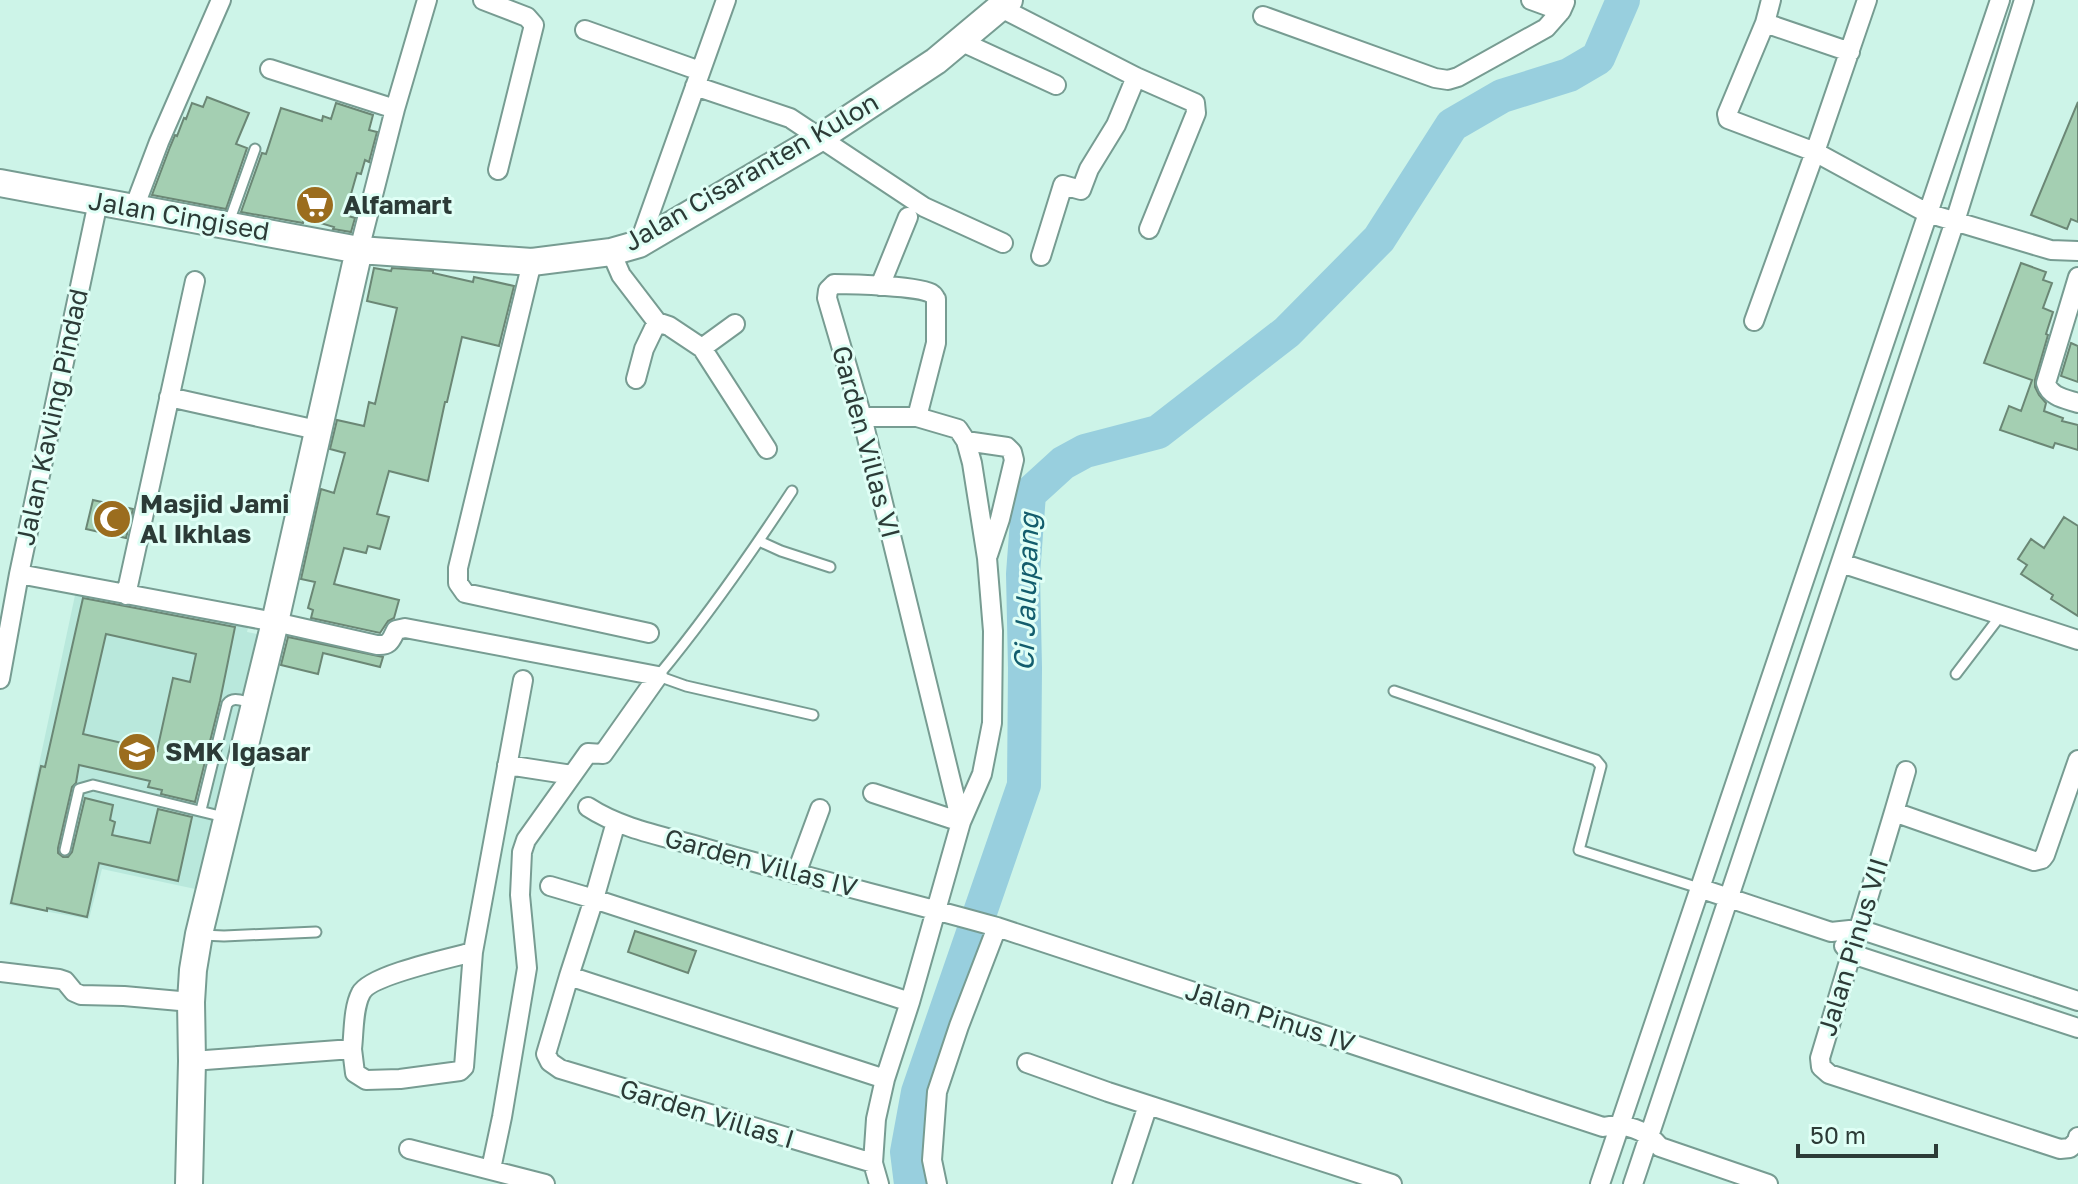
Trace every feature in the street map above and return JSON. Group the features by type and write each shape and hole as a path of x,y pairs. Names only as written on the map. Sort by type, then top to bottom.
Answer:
{"main road":[{"name":"Jalan Cisaranten Kulon","path":"359,250 532,262 611,252 639,244 821,137 936,61 1005,4"},
{"name":"Jalan Cingised","path":"0,183 359,250"},
{"path":"189,1184 191,1002 199,934 275,622 359,250"}],"street":[{"path":"134,208 159,142 221,0"},
{"path":"359,250 427,0"},
{"path":"483,0 527,17 534,25 498,170"},
{"path":"639,244 726,0"},
{"path":"1263,16 1448,80 1546,28 1563,6 1531,0"},
{"path":"1771,0 1728,119 1815,152 1927,213 2051,250 2078,251"},
{"path":"1754,321 1867,0"},
{"path":"1600,1184 1611,1131 1699,888 2000,0"},
{"path":"1633,1184 1651,1145 1729,899 1955,222 2024,0"},
{"path":"1005,4 1136,77 1195,103 1197,108 1149,229"},
{"path":"1765,23 1850,52"},
{"path":"585,30 790,118 924,207 1003,243"},
{"path":"960,41 1056,85"},
{"path":"270,69 395,109"},
{"path":"1041,256 1063,185 1081,190 1089,169 1116,125 1136,77"},
{"name":"Jalan Kavling Pindad","path":"0,679 19,574 98,202"},
{"path":"880,286 908,217"},
{"path":"2051,250 2078,267"},
{"path":"611,252 621,275 657,322 669,326 702,348 767,449"},
{"path":"532,262 458,568 458,583 465,593 649,633"},
{"path":"2078,277 2046,383 2054,395 2078,403"},
{"path":"126,595 195,281"},
{"name":"Garden Villas VI","path":"917,417 936,343 936,299 925,291 834,284 828,290 827,298 862,417 961,822"},
{"path":"636,379 644,349 657,322"},
{"path":"702,348 735,324"},
{"path":"169,397 317,430"},
{"path":"862,417 917,417 958,429 966,441 987,558 993,631 992,723 982,774 961,822 942,911 885,1079 876,1119 873,1163 879,1184"},
{"path":"966,441 1007,447 1014,460 987,558"},
{"path":"1817,539 1841,562 2078,640"},
{"path":"1807,568 1841,562"},
{"path":"19,574 385,646 396,630 405,628 658,676 603,754 588,753 526,840 522,852 520,895 527,968 495,1175"},
{"path":"473,952 405,969 365,987 357,1003 352,1049 355,1073 366,1080 400,1079 460,1071 464,1067 473,952 523,680"},
{"path":"507,765 572,775"},
{"name":"Jalan Pinus VII","path":"1906,771 1820,1058 1821,1067 1829,1074 2060,1149 2070,1148 2078,1137"},
{"path":"1894,812 2034,861 2045,855 2076,771"},
{"path":"873,793 961,822"},
{"name":"Garden Villas IV","path":"588,807 616,822 796,874 942,911"},
{"path":"796,874 820,809"},
{"path":"616,822 569,976 885,1079"},
{"path":"550,886 910,1002"},
{"path":"1699,888 1831,932 1859,929 2078,1001"},
{"name":"Jalan Pinus IV","path":"942,911 1768,1184"},
{"path":"937,1184 932,1160 937,1092 992,926"},
{"path":"1831,932 1852,954 2078,1028"},
{"path":"0,972 59,979 81,995 191,1002"},
{"name":"Garden Villas I","path":"569,976 546,1054 550,1062 560,1069 873,1163"},
{"path":"192,1061 352,1049"},
{"path":"1027,1063 1392,1184"},
{"path":"1122,1184 1148,1105"},
{"path":"409,1149 495,1175 545,1184"}],"lane":[{"path":"228,225 255,149"},
{"path":"792,491 687,641 658,676 686,686 813,715"},
{"path":"759,541 830,567"},
{"path":"1956,674 2001,615"},
{"path":"1394,691 1596,760 1601,766 1579,850 1699,888"},
{"path":"201,810 227,704 234,699 254,704"},
{"path":"65,850 79,789 86,786 93,785 227,818"},
{"path":"199,934 224,936 316,932"}],"shaded area":[{"name":"SMK Igasar","path":"77,586 250,619 247,632 262,635 200,890 102,869 89,919 9,905"}],"building":[{"path":"207,97 249,113 236,144 247,148 226,209 152,195 175,135 192,103 203,107"},
{"path":"2078,102 2078,222 2071,219 2067,229 2031,215"},
{"path":"336,103 373,115 369,130 377,132 369,162 365,160 361,174 357,173 345,215 355,218 351,232 304,218 303,223 241,212 262,153 266,154 281,108 322,121 323,116 331,119"},
{"path":"2021,263 2046,272 2043,280 2052,283 2043,308 2053,312 2035,387 2046,403 2044,411 2078,425 2078,450 2055,443 2053,448 2000,430 2009,406 2021,411 2032,380 1984,363"},
{"path":"374,268 433,271 473,282 474,277 514,286 499,346 462,337 428,481 389,471 377,514 389,517 380,549 368,546 366,553 344,548 334,584 399,600 394,618 380,633 311,618 313,610 308,608 315,582 301,579 321,489 334,493 345,453 330,449 337,420 364,426 369,402 375,404 397,308 367,301"},
{"path":"2071,343 2078,346 2078,382 2061,376"},
{"name":"Masjid Jami Al Ikhlas","path":"93,500 133,509 126,538 86,529"},
{"path":"2064,517 2078,526 2078,616 2021,574 2027,565 2018,559 2031,539 2044,548"},
{"path":"83,598 235,627 195,802 161,794 162,790 148,787 150,781 79,765 58,848 58,853 63,857 68,857 72,852 85,798 113,805 110,820 115,822 112,835 150,843 158,809 192,817 178,881 99,863 87,917 11,903 41,766 45,767","holes":["106,634 196,654 190,682 173,678 157,751 83,734"]},
{"path":"288,637 383,657 380,667 323,653 318,674 281,665"},
{"path":"635,931 696,951 688,973 628,952"}],"waterway":[{"name":"Ci Jalupang","path":"911,1184 907,1152 918,1092 1024,785 1023,574 1029,494 1063,463 1085,451 1158,432 1287,332 1379,239 1452,125 1502,96 1569,75 1598,58 1623,0"}],"place":[{"name":"Alfamart","path":"315,205"},
{"name":"Masjid Jami Al Ikhlas","path":"112,519"},
{"name":"SMK Igasar","path":"137,752"}]}
